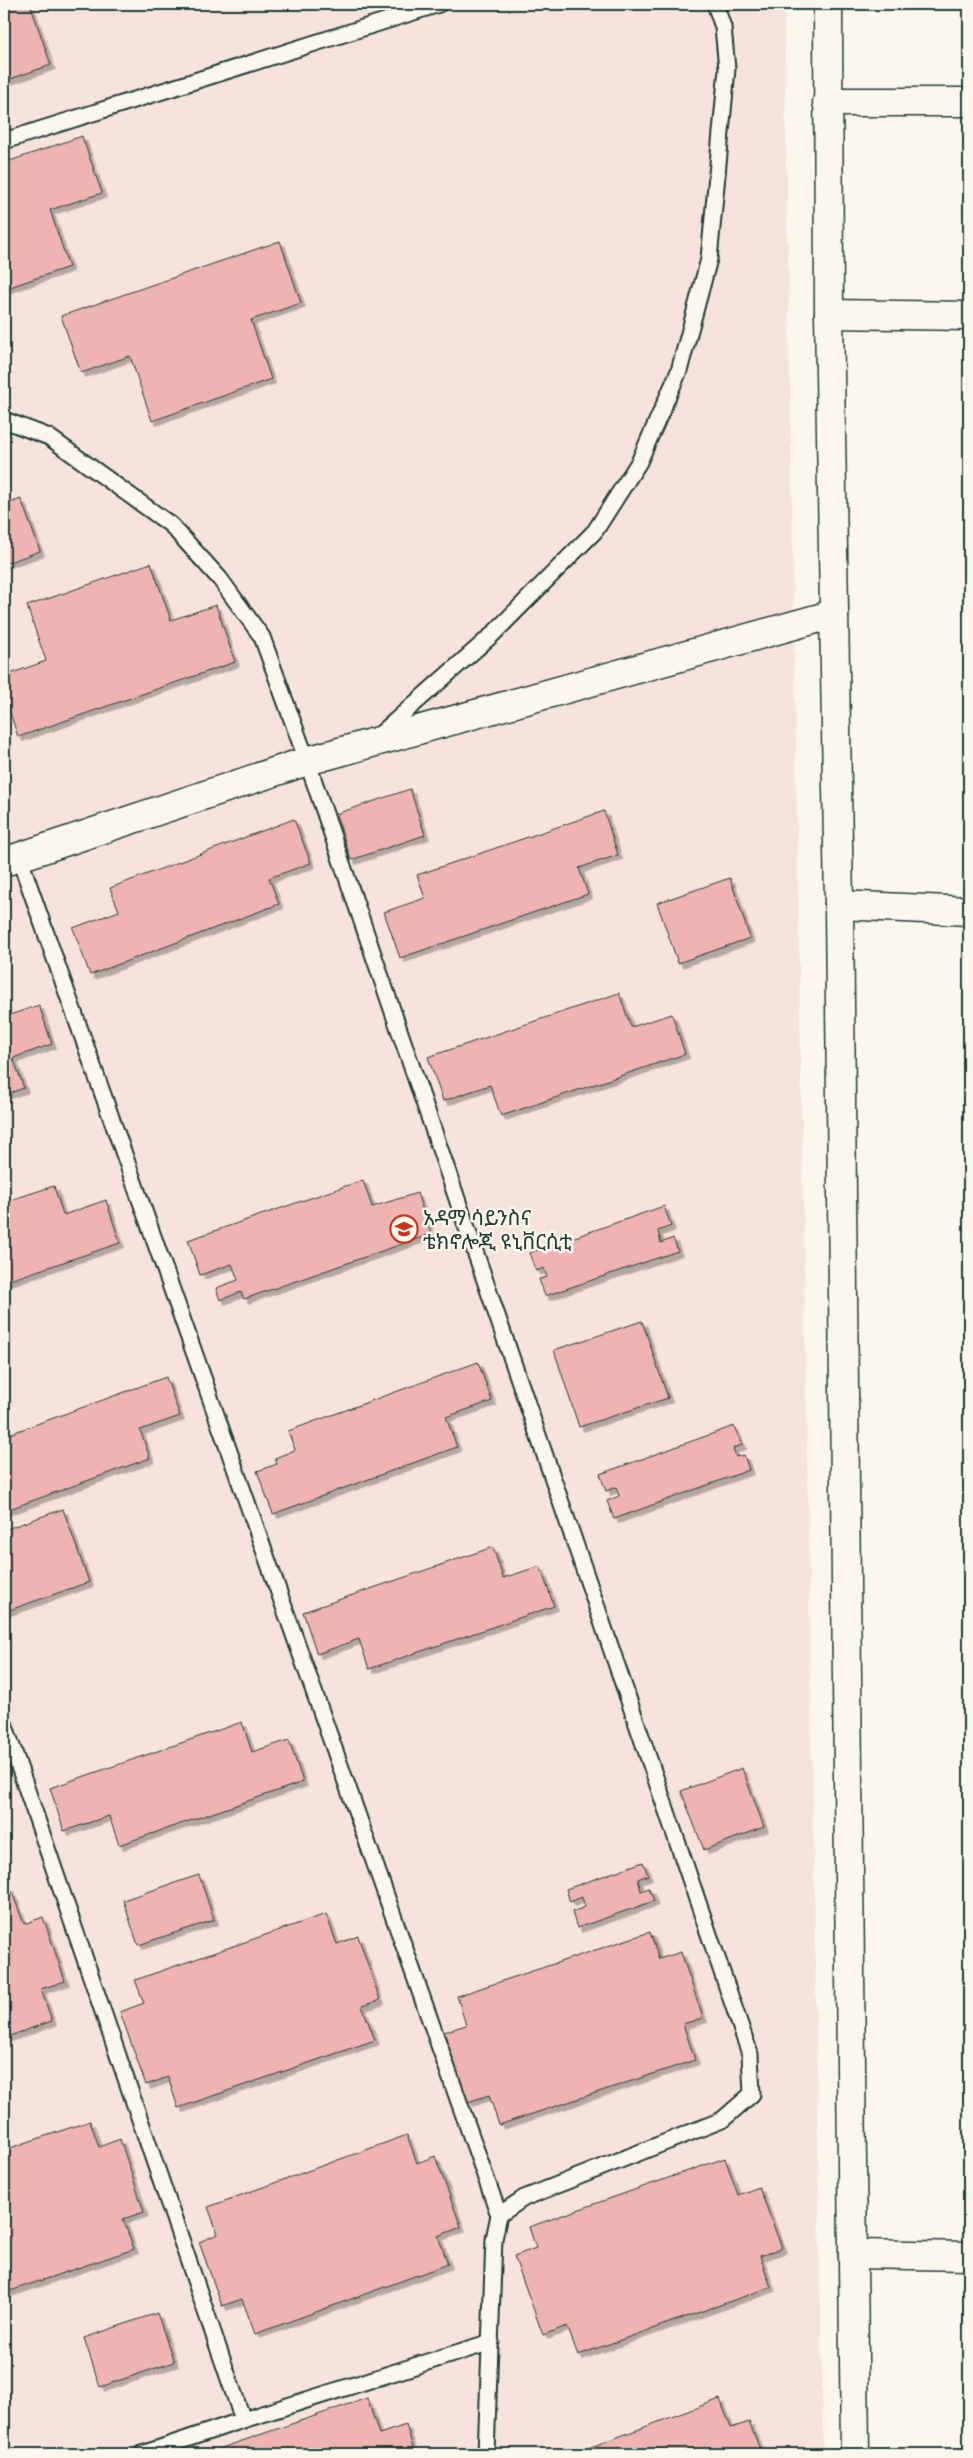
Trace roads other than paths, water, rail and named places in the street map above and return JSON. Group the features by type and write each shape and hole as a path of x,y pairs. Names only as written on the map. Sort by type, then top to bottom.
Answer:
{"street":[{"path":"828,4 829,314 839,905 855,2454"},
{"path":"827,102 969,102"},
{"path":"829,314 969,316"},
{"path":"11,860 307,761 834,614"},
{"path":"839,905 969,911"},
{"path":"853,2254 969,2256"}],"lane":[{"path":"4,141 439,4"},
{"path":"372,742 492,635 595,531 639,462 678,371 709,259 727,69 723,27 715,4"},
{"path":"4,420 49,437 171,525 220,579 262,637 307,761 750,2054 752,2094 722,2120 524,2198 499,2215"},
{"path":"11,860 499,2215 494,2239 486,2454"},
{"path":"4,1723 243,2420"},
{"path":"142,2454 243,2420 491,2342"}],"place":[{"name":"አዳማ ሳይንስና ቴክኖሎጂ ዩኒቨርሲቲ","path":"404,1229"}]}
